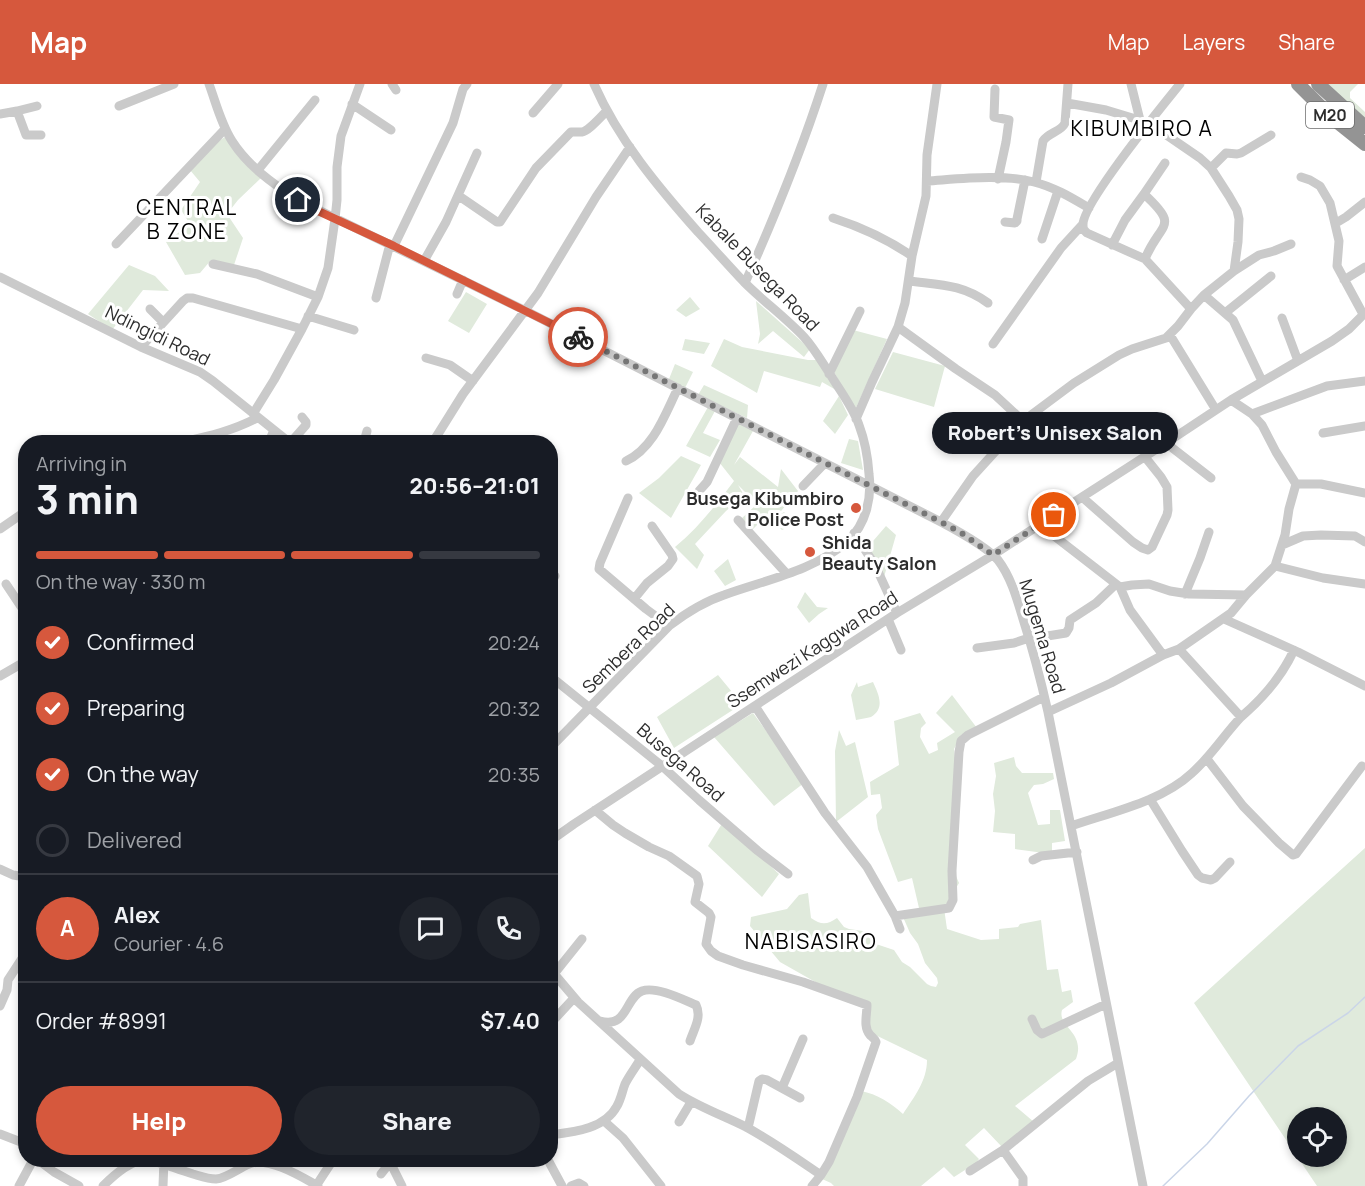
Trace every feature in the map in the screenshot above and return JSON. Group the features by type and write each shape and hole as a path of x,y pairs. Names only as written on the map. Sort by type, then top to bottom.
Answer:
{"highway":[{"name":"M20","path":"1298,84 1330,116 1365,144"},
{"name":"M20","path":"1318,84 1365,127"}],"street":[{"path":"119,106 174,84"},
{"name":"Mugema Road","path":"209,84 225,129 232,141 258,170 298,200 526,310 941,522 993,555 1011,583 1029,636 1048,712 1143,1186"},
{"path":"215,435 243,425 255,416 318,297 328,268 335,219 341,136 360,84"},
{"path":"376,298 392,245 453,123 466,84"},
{"path":"533,113 558,84"},
{"name":"Kabale Busega Road","path":"594,84 607,111 649,173 745,283 805,339 856,419 866,450 870,486"},
{"path":"745,283 784,192 823,84"},
{"path":"856,419 898,327 905,303 912,256 923,209 927,181 927,155 937,84"},
{"path":"1036,182 1043,141 1048,135 1064,126 1066,121 1068,84"},
{"path":"1131,84 1144,121"},
{"path":"993,344 1061,248 1083,224 1089,208 1144,121 1180,84"},
{"path":"995,89 994,117 1009,120 998,178"},
{"path":"258,170 315,100"},
{"path":"1067,103 1106,110 1144,121 1200,158 1211,168 1238,214 1234,271"},
{"path":"352,104 391,130"},
{"path":"0,114 37,106"},
{"path":"17,111 26,135 41,135"},
{"path":"459,196 500,223 543,161 571,132 584,131 607,111"},
{"path":"116,244 225,129"},
{"path":"1211,168 1226,153 1241,153 1271,135"},
{"path":"438,435 473,381 538,293 596,197 630,147"},
{"path":"424,261 459,196 477,153"},
{"path":"1112,245 1125,220 1165,163"},
{"path":"1301,177 1316,183 1330,203 1339,241 1336,263 1363,319"},
{"path":"927,181 998,178 1025,180 1058,191 1089,208"},
{"path":"1005,222 1015,223 1017,221 1025,180"},
{"path":"1042,239 1058,191"},
{"path":"1144,194 1161,211 1166,221 1165,226 1152,243 1146,260"},
{"path":"1336,224 1365,202"},
{"path":"833,218 876,234 912,256"},
{"path":"1083,224 1083,229 1087,233 1146,260 1191,309"},
{"path":"941,522 973,476 1023,422 1074,383 1119,355 1170,335 1204,295 1234,271 1259,255 1291,244"},
{"path":"213,264 264,277 318,297"},
{"path":"1344,280 1365,267"},
{"path":"1226,313 1271,276"},
{"path":"0,290 4,279"},
{"name":"Ndingidi Road","path":"4,279 141,347 200,372 281,435"},
{"path":"457,294 463,280"},
{"path":"909,281 964,290 988,303"},
{"path":"1204,295 1233,320 1262,381"},
{"path":"141,347 186,298 193,298 302,329"},
{"path":"150,309 163,322"},
{"path":"829,374 860,311"},
{"path":"308,316 354,330"},
{"path":"1282,318 1298,361"},
{"name":"Ssemwezi Kaggwa Road","path":"558,836 897,613 993,555 1231,400 1332,341 1363,319"},
{"path":"898,327 991,392 1023,422"},
{"path":"1170,335 1216,410"},
{"path":"426,358 450,365 473,381"},
{"path":"1252,414 1327,386 1365,381"},
{"path":"626,461 634,457 652,438 678,388"},
{"path":"1048,712 1179,649 1224,619 1275,566 1296,484 1262,425 1252,414 1231,400"},
{"path":"297,435 306,425 302,417"},
{"path":"699,491 706,482 737,418"},
{"path":"1323,433 1365,426"},
{"path":"272,435 274,430"},
{"path":"366,435 367,431"},
{"path":"1166,443 1211,478"},
{"path":"1082,496 1133,542 1146,549 1152,548 1167,515 1167,495 1165,482 1145,457"},
{"path":"803,486 825,463"},
{"path":"1296,484 1321,484 1365,493"},
{"name":"Sembera Road","path":"558,740 669,626 688,612 723,595 819,560 837,549 854,533 867,509 870,486"},
{"path":"628,498 599,569 669,626"},
{"path":"0,529 18,516"},
{"path":"738,520 786,573"},
{"path":"634,599 647,583 672,561 672,555 652,525"},
{"path":"1040,525 1118,586 1130,610 1163,655"},
{"path":"1185,594 1209,532"},
{"path":"854,533 879,573 897,613"},
{"path":"1281,545 1303,536 1321,535 1355,536 1365,542"},
{"path":"1275,566 1323,579 1365,584"},
{"path":"6,584 18,602"},
{"path":"977,648 1014,643 1029,636 1041,637 1065,633 1069,628 1070,620 1118,586 1149,584 1185,594 1246,595"},
{"path":"888,619 901,650"},
{"path":"1224,619 1294,650 1365,686"},
{"path":"1179,649 1241,717"},
{"path":"1071,826 1150,799 1171,789 1191,774 1207,759 1241,717 1255,705 1287,665 1294,650"},
{"path":"0,676 18,666"},
{"name":"Busega Road","path":"558,682 662,766 749,844 788,874"},
{"path":"895,916 949,908 953,903 952,871 961,741 968,735 1044,697"},
{"path":"755,706 825,813 867,867 900,929"},
{"path":"1207,759 1243,806 1293,855 1362,766"},
{"path":"1150,799 1202,879 1215,878 1230,862"},
{"path":"596,810 613,825 649,847 669,856 697,876 699,884 695,902 710,913 706,944 711,951 743,965 803,982 867,1005 866,1028 876,1042 857,1097 829,1162 812,1186"},
{"path":"1033,860 1041,856 1077,852"},
{"path":"0,869 18,876"},
{"path":"558,965 582,939"},
{"path":"0,1006 7,990 8,980 18,965"},
{"path":"558,978 597,1020 679,1094 691,1102 713,1110 748,1128 821,1174"},
{"path":"597,1020 613,1022 622,1016 637,994 644,990 655,990 696,1005 699,1011 698,1019 690,1041"},
{"path":"558,1015 574,998"},
{"path":"1032,1019 1037,1030 1042,1034 1106,1004"},
{"path":"782,1088 803,1039"},
{"path":"558,1134 574,1132 604,1121 616,1109 627,1081 640,1060"},
{"path":"970,1171 1003,1150 1088,1082 1118,1063"},
{"path":"748,1128 759,1081 762,1079 800,1098"},
{"path":"679,1122 691,1102"},
{"path":"604,1121 622,1138 661,1186"},
{"path":"0,1134 18,1141"},
{"path":"1003,1150 1023,1178 1023,1186"},
{"path":"19,1186 29,1167"},
{"path":"47,1167 79,1186"},
{"path":"103,1186 126,1167"},
{"path":"163,1186 164,1167"},
{"path":"176,1167 214,1179 223,1177 241,1167"},
{"path":"278,1167 317,1186 329,1167"},
{"path":"381,1174 386,1167"},
{"path":"394,1167 402,1186"},
{"path":"552,1167 562,1186"},
{"path":"571,1186 579,1183 584,1186"}],"green space":[{"path":"1327,84 1358,84 1350,92 1350,98 1365,112 1365,123"},
{"path":"225,137 261,178 227,214 243,238 234,265 211,260 200,273 185,275 166,242 190,224 181,210 200,182 190,170 214,144"},
{"path":"129,265 155,276 169,291 143,290 112,330 88,314"},
{"path":"466,292 487,304 469,333 448,321"},
{"path":"690,297 700,309 686,317 676,310"},
{"path":"756,301 810,349 804,357 773,331 758,344 760,334"},
{"path":"853,330 887,339 855,410 833,370"},
{"path":"685,339 710,343 704,354 682,350"},
{"path":"724,339 742,347 817,360 836,390 822,382 820,387 764,371 757,393 711,366"},
{"path":"893,352 945,366 934,407 875,389"},
{"path":"675,364 693,372 685,388 669,379"},
{"path":"704,385 748,405 747,418 698,395"},
{"path":"839,396 848,415 835,434 823,421"},
{"path":"708,407 715,411 703,433 720,440 710,457 686,446"},
{"path":"739,420 753,431 734,465 740,457 778,487 781,469 798,491 776,517 784,512 794,524 782,530 767,515 751,531 741,519 757,504 738,485 744,495 695,544 704,555 697,569 675,547 699,524 734,481 719,462"},
{"path":"849,439 858,441 863,470 841,463"},
{"path":"681,456 701,465 671,518 639,493 659,478"},
{"path":"886,526 896,535 884,577 867,548"},
{"path":"728,559 736,580 725,586 714,571"},
{"path":"805,592 817,607 828,608 809,623 797,607"},
{"path":"718,675 742,704 674,748 657,717"},
{"path":"857,682 858,687 873,682 880,705 871,717 856,720 851,695"},
{"path":"952,695 977,728 961,735 954,749 956,876 959,883 944,908 947,929 981,940 999,939 999,929 1018,927 1020,924 1041,920 1047,970 1058,969 1062,992 1071,990 1073,1002 1062,1010 1062,1016 1077,1042 1076,1059 1015,1106 1034,1122 1002,1147 984,1128 965,1145 979,1159 954,1177 944,1167 921,1186 834,1186 822,1179 861,1091 884,1100 903,1114 922,1082 927,1060 863,1029 867,1008 780,962 750,926 751,917 787,909 799,895 808,893 811,918 824,923 837,918 844,927 863,931 876,944 894,950 902,962 927,984 936,987 937,978 925,963 918,944 903,917 914,914 919,908 912,878 898,882 878,829 876,815 882,808 880,794 871,795 870,782 899,765 894,721 920,713 926,723 921,728 920,737 929,754 938,750 937,743 955,732 936,713"},
{"path":"753,713 804,783 774,806 714,737"},
{"path":"839,730 846,746 855,742 868,797 836,822 835,751"},
{"path":"1014,757 1016,766 1022,773 1053,773 1054,779 1034,785 1028,793 1038,825 1050,824 1050,810 1060,810 1065,841 1052,843 1052,853 1015,849 1015,834 993,832 995,811 993,794 996,776 994,763"},
{"path":"723,822 779,874 762,897 708,846"},
{"path":"1365,848 1365,1186 1317,1186 1304,1167 1347,1167 1347,1107 1287,1107 1287,1141 1194,1003"}],"waterway":[{"path":"1163,1186 1207,1144 1249,1096 1298,1046 1348,1013 1365,997"}],"way so far":[{"path":"578,337 941,522 993,555 1054,515"}],"place":[{"name":"Busega Kibumbiro Police Post","path":"856,508"},
{"name":"Robert's Unisex Salon","path":"1054,515"},
{"name":"Shida Beauty Salon","path":"810,552"}],"district":[{"name":"KIBUMBIRO A","path":"1142,128"},
{"name":"CENTRAL B ZONE","path":"187,219"},
{"name":"NABISASIRO","path":"811,941"}],"route":[{"path":"298,200 578,337"}]}
